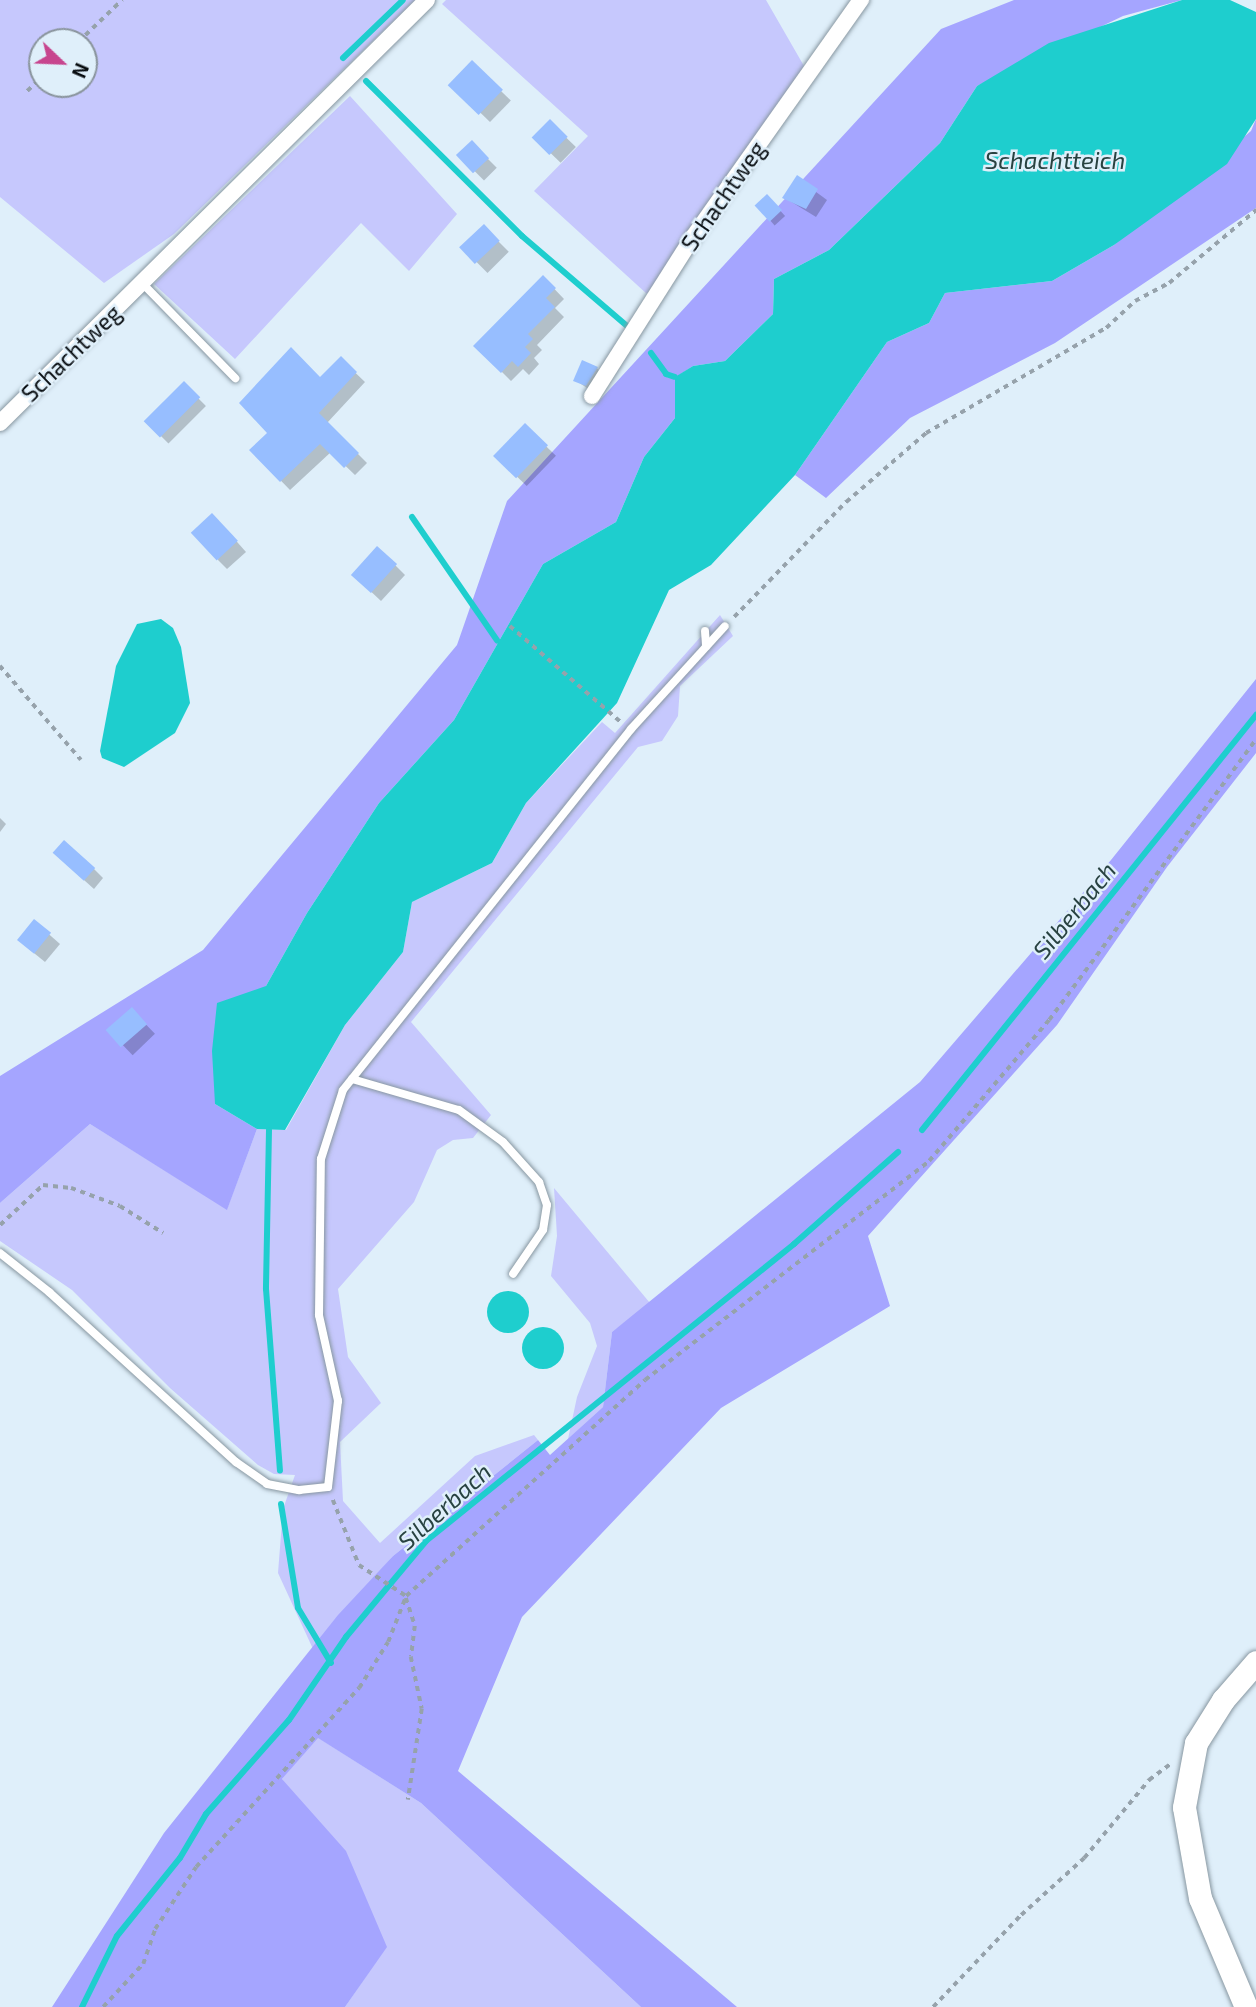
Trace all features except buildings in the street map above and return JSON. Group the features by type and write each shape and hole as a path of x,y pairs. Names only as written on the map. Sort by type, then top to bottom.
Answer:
{"street":[{"name":"Schachtweg","path":"0,423 427,0"},
{"name":"Schachtweg","path":"592,396 694,237 861,0"},
{"path":"1246,2007 1218,1946 1192,1868 1184,1807 1189,1765 1206,1726 1256,1662"}],"lane":[{"path":"143,284 235,378"},
{"path":"0,1253 49,1292 236,1462 267,1484 299,1490 328,1487 338,1401 318,1315 321,1159 343,1090 631,729 725,626"},
{"path":"705,631 706,646"},
{"path":"352,1079 459,1110 503,1142 539,1182 547,1205 544,1230 513,1274"}],"path":[{"path":"93,28 122,0"},
{"path":"725,626 846,502 926,433 1106,328 1135,301 1168,283 1256,209"},
{"path":"510,626 631,729"},
{"path":"0,666 81,760"},
{"path":"103,2007 143,1964 155,1929 196,1867 359,1688 388,1642 406,1596 645,1380 929,1161 1049,1020 1256,739"},
{"path":"0,1225 44,1185 71,1188 120,1206 163,1233"},
{"path":"328,1487 359,1565 406,1596 415,1626 411,1657 422,1709 408,1800"},
{"path":"933,2007 1021,1914 1084,1858 1149,1780 1171,1764 1189,1765"}],"shaded area":[{"path":"0,0 415,0 174,234 104,283 0,197"},
{"path":"446,0 766,0 804,66 647,294 534,191 588,136 442,4"},
{"path":"1014,0 1182,0 1123,16 977,86 940,143 829,250 774,279 773,314 725,361 693,366 676,377 675,418 644,457 616,522 543,564 454,720 379,803 307,913 266,986 215,1104 257,1129 227,1210 90,1124 0,1203 0,1076 203,950 457,645 507,501 941,29"},
{"path":"350,96 457,214 409,271 361,223 235,359 154,284"},
{"path":"1256,119 1256,208 1055,343 910,418 826,498 795,475 887,342 929,323 945,293 1052,281 1114,245 1251,131"},
{"path":"720,615 733,636 680,686 678,716 662,741 638,747 411,1022 491,1115 473,1138 453,1140 437,1150 414,1202 338,1289 348,1357 381,1403 340,1442 343,1501 380,1543 475,1456 534,1435 538,1440 393,1556 313,1649 278,1573 283,1509 295,1475 274,1474 258,1465 170,1388 72,1290 0,1241 0,1203 90,1124 227,1209 257,1129 286,1130 345,1025 403,952 412,902 492,863 526,803 602,722 615,733"},
{"path":"1256,679 1256,753 1167,867 1057,1025 868,1236 890,1306 721,1408 522,1617 458,1771 737,2007 641,2007 421,1803 318,1738 282,1779 346,1851 387,1947 345,2007 52,2007 164,1833 338,1615 393,1556 538,1440 550,1455 603,1407 612,1332 920,1082 1111,860"},
{"path":"554,1188 650,1303 612,1332 603,1407 568,1439 577,1397 597,1346 590,1323 551,1276 557,1236"},
{"path":"317,1737 421,1803 641,2007 345,2007 386,1947 282,1779"}],"water":[{"name":"Schachtteich","path":"1182,0 1230,0 1256,12 1256,119 1227,164 1114,245 1052,281 945,293 929,323 887,342 795,475 711,565 669,590 617,703 526,803 492,863 412,902 403,952 345,1025 285,1130 257,1129 215,1104 212,1051 217,1003 266,986 307,913 379,803 454,720 543,564 616,522 644,457 675,418 675,377 693,366 725,361 773,314 774,279 829,250 940,143 977,86 1049,43"},
{"path":"161,619 173,628 181,647 190,703 175,733 124,767 102,758 100,751 116,666 137,624"},
{"path":"508,1291 523,1297 529,1312 523,1327 508,1333 493,1327 487,1312 493,1297"},
{"path":"543,1327 558,1333 564,1348 558,1363 543,1369 528,1363 522,1348 528,1333"}],"waterway":[{"path":"343,58 403,0"},
{"path":"366,81 522,236 627,326"},
{"path":"651,353 666,374 675,377"},
{"path":"412,517 497,640"},
{"name":"Silberbach","path":"922,1130 1256,715"},
{"path":"269,1130 266,1289 280,1470"},
{"name":"Silberbach","path":"82,2007 117,1936 180,1858 206,1814 289,1720 346,1637 426,1541 794,1244 898,1152"},
{"path":"281,1504 298,1608 331,1663"}]}
